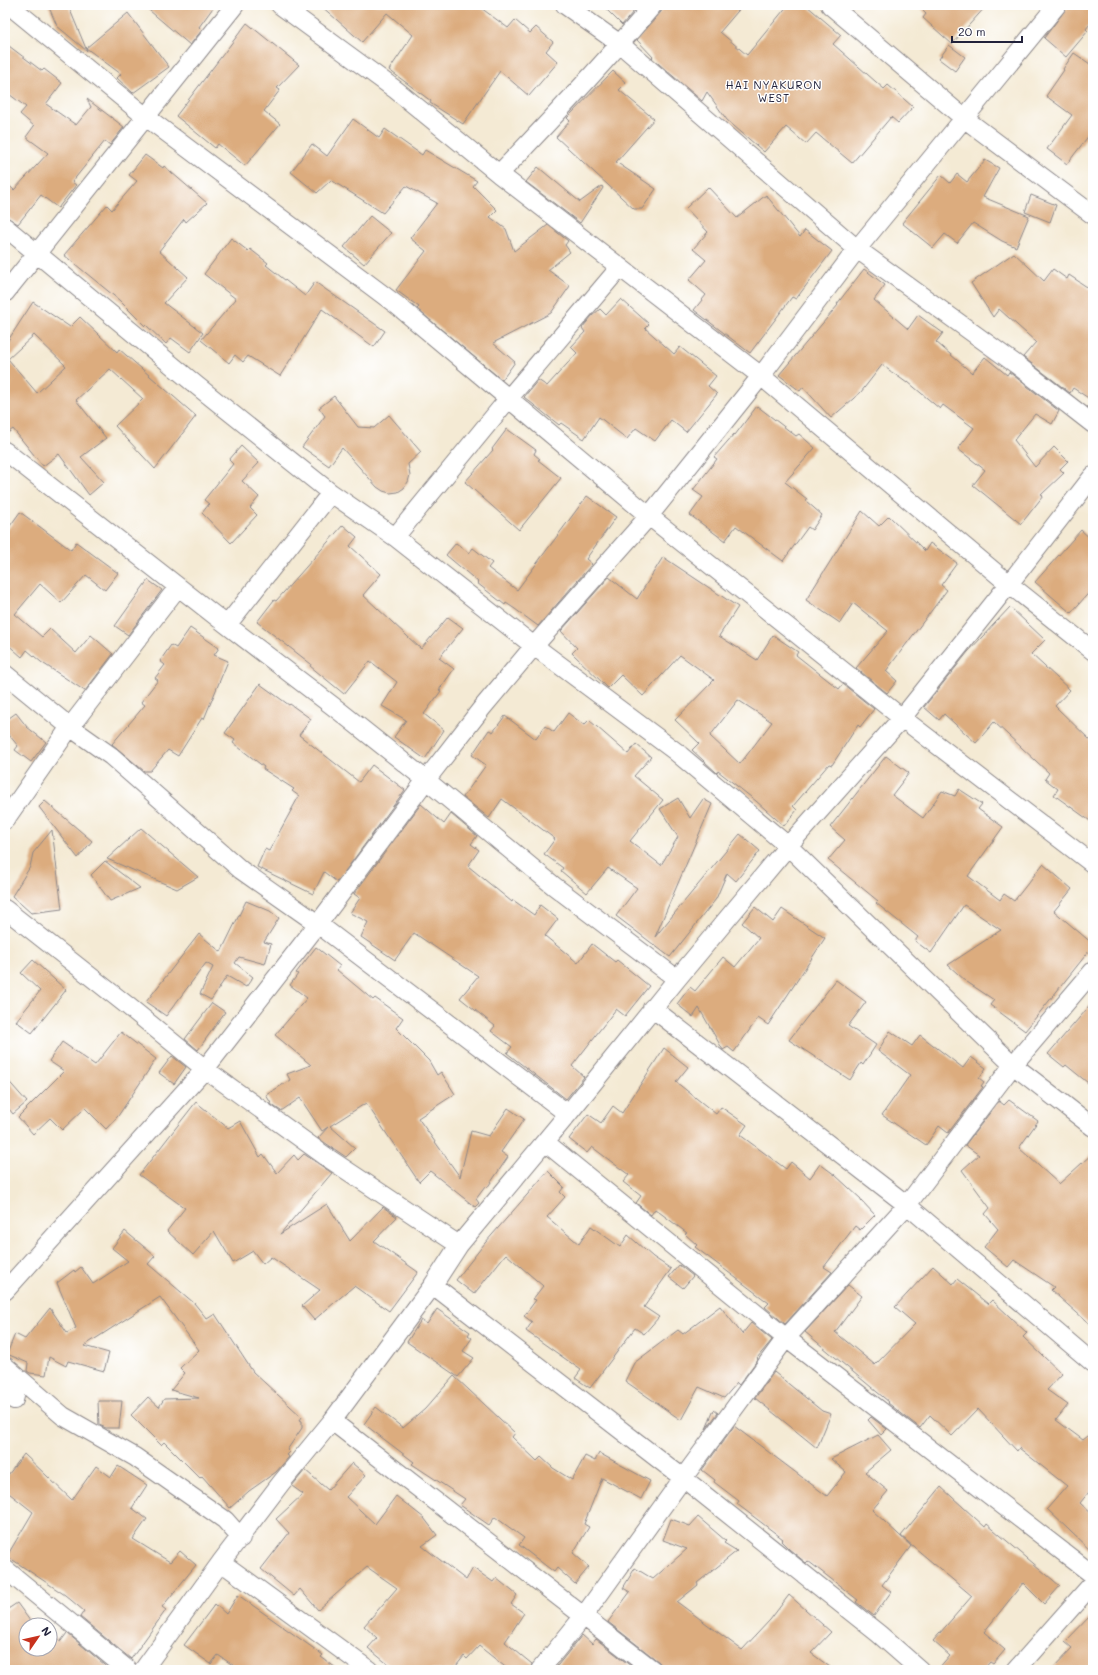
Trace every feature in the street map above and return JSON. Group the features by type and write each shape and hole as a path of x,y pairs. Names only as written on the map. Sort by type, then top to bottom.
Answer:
{"street":[{"path":"9,5 146,117 398,306 649,516 902,718 1093,864"},
{"path":"5,293 235,5"},
{"path":"280,5 396,90 499,174 761,376 1010,584 1093,651"},
{"path":"565,5 620,44 857,249 1017,365 1093,424"},
{"path":"499,174 541,131 620,44 653,5"},
{"path":"830,5 965,119 1093,215"},
{"path":"5,1291 204,1069 318,924 482,708 534,646 649,516 761,376 857,249 1057,5"},
{"path":"5,227 196,385 331,492 395,537 534,646 675,752 788,846 1013,1065 1093,1127"},
{"path":"395,537 509,398 620,267"},
{"path":"5,451 227,626 338,710 426,780 554,886 676,979"},
{"path":"143,1670 221,1562 241,1538 281,1483 332,1421 433,1285 459,1245 568,1114 676,979 788,846 902,718 1010,584 1093,476"},
{"path":"227,626 331,492"},
{"path":"5,820 70,728 178,587"},
{"path":"5,674 70,728 111,756 241,870 318,924 568,1114"},
{"path":"5,909 128,1006 204,1069 328,1158 459,1245"},
{"path":"540,1670 583,1617 786,1338 907,1206 1013,1065 1093,971"},
{"path":"652,1008 907,1206 1093,1363"},
{"path":"545,1142 786,1338 1093,1575"},
{"path":"433,1285 683,1478 879,1634 920,1670"},
{"path":"5,1366 62,1416 135,1457 225,1520 241,1538"},
{"path":"5,1380 16,1392 14,1400"},
{"path":"332,1421 653,1670"},
{"path":"221,1562 369,1670"},
{"path":"7,1575 128,1670"},
{"path":"1016,1670 1093,1583"}],"building":[{"path":"48,5 68,5 87,51 57,26"},
{"path":"143,5 215,5 199,27 202,30 190,45"},
{"path":"320,5 477,5 508,28 515,20 530,33 536,27 553,42 546,51 558,62 529,96 500,71 463,124 430,103 431,101 389,70 413,35 387,13 362,42"},
{"path":"602,5 639,5 622,25"},
{"path":"663,5 743,5 720,32 747,55 788,5 806,5 841,35 833,44 884,89 888,85 913,107 898,123 891,117 852,163 816,133 806,144 786,127 764,152 727,120 707,92 702,101 652,58 653,57 637,40 661,12"},
{"path":"917,5 987,5 952,44 923,18 926,14"},
{"path":"1069,5 1093,5 1093,20 1086,29 1088,31 1066,57 1044,38"},
{"path":"128,13 169,67 133,93 117,78 121,74 86,48"},
{"path":"247,23 299,65 277,88 280,90 264,111 280,124 245,166 218,144 215,148 176,116"},
{"path":"5,43 42,71 44,69 62,83 46,104 76,125 91,107 87,99 124,127 110,145 105,141 72,182 76,185 58,208 41,195 18,224 5,216 5,182 14,190 48,153 26,137 34,126 20,114 26,107 5,91"},
{"path":"949,45 965,57 955,71 939,59"},
{"path":"1074,53 1093,66 1093,130 1067,164 1047,149 1072,115 1046,96"},
{"path":"613,71 626,83 619,90 654,119 616,162 656,189 642,209 634,209 556,137 570,121 567,118"},
{"path":"353,119 379,138 385,129 422,155 425,150 477,181 473,186 497,210 490,217 506,229 514,251 548,225 568,241 565,245 570,252 548,270 570,286 551,313 493,343 515,362 502,380 417,309 419,307 396,290 426,251 410,238 437,203 406,186 383,213 331,180 317,193 291,172 312,144 327,156"},
{"path":"145,155 163,168 164,166 207,203 186,222 184,219 159,251 188,277 164,303 203,333 190,352 171,338 166,344 146,325 145,326 119,300 64,255 107,205 112,210 137,181 129,175"},
{"path":"985,160 999,168 983,197 1029,216 1016,247 1002,241 973,223 957,243 945,234 933,248 902,223 941,175 950,183 957,174 967,182"},
{"path":"538,167 580,202 602,186 603,188 580,223 526,182"},
{"path":"708,187 737,218 766,195 800,237 805,230 832,251 796,299 792,297 750,353 694,310 706,295 689,280 706,260 693,249 708,232 686,208"},
{"path":"1031,195 1056,205 1050,222 1025,212"},
{"path":"370,216 391,233 364,264 344,247"},
{"path":"231,238 248,251 250,249 268,263 266,265 305,296 315,282 385,331 374,347 322,309 280,376 248,356 243,362 235,355 229,363 201,340 236,299 204,274"},
{"path":"1014,253 1044,281 1053,269 1067,279 1069,275 1093,291 1093,401 1073,388 1070,393 1023,357 1036,342 999,309 993,317 971,283"},
{"path":"864,269 885,285 874,300 908,329 918,315 943,333 936,342 972,373 985,357 1007,375 1009,372 1059,411 1052,424 1035,414 1014,440 1035,467 1054,447 1068,461 1060,469 1064,473 1041,495 1043,496 1021,524 973,485 985,470 958,449 974,428 943,405 940,409 908,382 907,383 882,365 861,392 831,418 803,387 800,391 779,375 838,305 837,304"},
{"path":"621,299 649,324 645,328 674,354 680,347 716,376 708,386 717,394 686,432 671,420 655,441 636,428 627,439 599,417 584,439 561,423 559,425 524,397 538,380 547,386 577,353 571,347 585,332 582,328 592,316 600,309 606,315"},
{"path":"33,302 70,327 80,317 117,352 119,349 196,416 155,469 115,426 143,399 110,369 76,400 106,438 81,457 104,482 89,495 59,454 43,466 13,429 5,435 5,345","holes":["34,335 66,366 37,393 8,359"]},
{"path":"334,396 358,427 374,428 389,415 421,452 408,464 410,475 404,488 398,492 390,493 383,491 377,487 342,448 329,466 302,447 325,416 319,408"},
{"path":"757,406 796,436 799,434 815,448 785,482 807,499 806,501 822,515 812,530 808,527 783,561 736,526 725,541 690,515 703,497 693,490 717,459 714,457 734,434 735,435"},
{"path":"507,429 536,450 534,454 540,459 538,460 561,478 519,530 465,482 493,450 492,449"},
{"path":"241,446 259,463 242,481 259,497 250,508 257,515 231,543 202,513 209,504 204,500 233,464 229,460"},
{"path":"587,496 616,517 586,559 592,564 538,626 506,603 505,605 477,583 478,582 446,555 456,543 469,553 473,548 492,563 488,568 517,590"},
{"path":"862,511 879,526 889,516 925,551 930,543 957,563 941,585 947,590 886,671 897,681 887,693 856,668 888,631 853,603 840,623 806,600"},
{"path":"20,512 71,550 76,542 118,573 105,590 86,575 61,603 40,584 15,614 42,637 50,629 76,653 91,635 113,654 85,691 41,662 27,650 22,657 5,642 5,533"},
{"path":"343,525 357,537 350,546 381,574 363,595 421,649 448,617 463,628 439,658 454,669 439,690 441,691 424,714 444,730 425,759 394,737 406,720 382,706 397,682 370,661 344,694 310,666 311,664 257,622 274,600 276,601"},
{"path":"1081,530 1093,541 1093,588 1071,613 1035,582"},
{"path":"663,557 738,607 719,636 757,660 773,635 798,652 796,655 839,689 843,684 874,709 860,727 858,725 832,765 829,764 793,806 797,810 784,826 756,801 718,771 717,773 692,750 699,743 675,720 714,680 680,655 643,696 621,675 608,688 572,653 577,648 561,631 609,577 637,599","holes":["738,700 772,722 740,764 710,736"]},
{"path":"148,580 162,590 128,635 115,626"},
{"path":"1010,607 1045,640 1031,654 1070,690 1055,706 1093,743 1093,823 1054,795 1058,789 1045,779 1049,773 994,722 976,743 944,714 939,720 924,707 968,652"},
{"path":"190,628 219,648 214,655 228,661 204,719 202,718 178,756 168,750 150,771 144,771 112,744 145,705 141,702 158,680 155,678 165,665 160,661 171,645 176,648"},
{"path":"260,684 311,719 299,735 359,782 372,765 405,790 337,882 324,872 313,894 257,867 265,849 269,851 299,796 292,791 294,789 263,769 264,767 233,743 235,740 225,733"},
{"path":"16,713 27,727 46,742 31,762 15,750 18,746 5,730 5,721"},
{"path":"568,713 584,725 589,720 628,754 636,744 651,757 634,776 663,800 630,841 661,865 678,837 660,809 678,798 690,818 703,799 712,804 655,937 740,834 760,851 736,881 727,873 716,899 670,957 616,916 637,888 608,868 587,893 561,871 563,868 544,854 555,839 502,799 489,818 463,797 486,765 472,755 489,730 493,732 505,716 536,739 545,726 554,732"},
{"path":"886,756 909,773 892,795 923,818 942,791 955,796 959,789 982,804 978,809 1003,827 968,876 1000,900 1004,894 1014,901 1043,864 1072,889 1054,911 1093,944 1093,946 1025,1031 990,1005 994,1000 967,982 948,965 1001,930 964,905 931,953 915,941 918,937 876,903 878,901 828,860 845,840 830,827"},
{"path":"45,801 92,841 78,858 39,807"},
{"path":"421,804 444,824 451,814 477,836 471,844 479,850 468,866 512,902 513,900 534,915 540,905 558,919 545,936 578,963 592,944 615,962 617,960 649,986 625,1016 616,1009 572,1066 584,1077 566,1099 507,1053 512,1047 491,1031 495,1026 460,998 478,976 414,933 395,960 361,937 368,922 350,913 360,898 354,894"},
{"path":"141,828 198,877 177,889 107,859"},
{"path":"52,830 62,909 31,913 12,896 30,867 33,853"},
{"path":"105,861 140,888 110,901 91,875"},
{"path":"246,901 270,911 279,918 264,942 271,944 265,964 239,957 235,963 253,977 246,987 227,976 211,1000 200,994 213,967 206,963 166,1016 146,1002 199,934 221,952"},
{"path":"755,907 773,922 782,909 825,938 768,1025 758,1018 734,1052 728,1047 723,1050 699,1008 693,1017 677,1004 690,987 695,991 723,957 735,967 759,938 742,923"},
{"path":"316,947 340,966 337,970 373,1000 375,998 403,1018 396,1028 429,1061 437,1075 441,1072 455,1094 418,1118 460,1177 471,1131 489,1136 508,1108 524,1119 501,1152 508,1157 487,1188 485,1187 476,1199 479,1203 475,1207 430,1171 419,1182 366,1103 330,1126 355,1148 346,1157 318,1138 328,1127 322,1131 300,1098 281,1111 272,1105 266,1095 290,1080 287,1074 311,1065 275,1035 307,998 290,985 298,974 296,973"},
{"path":"33,960 66,990 32,1033 16,1021 40,991 21,973"},
{"path":"836,980 866,1002 848,1026 876,1045 863,1065 861,1063 850,1080 789,1040"},
{"path":"1093,1002 1093,1087 1066,1065 1064,1067 1048,1054"},
{"path":"212,1003 225,1012 198,1050 185,1039"},
{"path":"890,1031 912,1046 920,1035 963,1068 971,1057 986,1068 979,1078 984,1082 981,1086 983,1087 948,1133 939,1126 926,1145 882,1115 910,1075 878,1051"},
{"path":"121,1032 156,1059 118,1116 106,1129 85,1108 62,1130 50,1118 33,1134 18,1117 64,1071 49,1061 62,1042 95,1065"},
{"path":"664,1048 688,1067 676,1082 716,1114 721,1107 747,1125 740,1135 786,1169 791,1162 810,1178 820,1164 835,1175 861,1199 875,1215 860,1230 855,1226 824,1267 832,1272 785,1324 765,1307 769,1303 695,1247 697,1245 685,1234 687,1233 655,1209 651,1215 636,1203 641,1196 623,1182 629,1175 592,1147 587,1153 569,1139 588,1114 601,1123 613,1106 622,1113"},
{"path":"172,1056 186,1067 174,1084 159,1073"},
{"path":"5,1077 27,1102 13,1114 5,1104"},
{"path":"1009,1100 1038,1121 1019,1148 1059,1184 1093,1153 1093,1327 1051,1290 1054,1287 1014,1260 1008,1267 984,1247 998,1229 985,1214 990,1208 962,1170 979,1155 965,1145 999,1101 1004,1105"},
{"path":"196,1102 228,1128 240,1121 260,1157 263,1154 277,1173 294,1155 298,1160 304,1154 332,1173 280,1234 327,1204 350,1241 383,1207 397,1217 374,1241 418,1272 389,1311 354,1286 314,1320 302,1306 320,1290 271,1257 263,1264 253,1251 233,1263 214,1231 193,1255 167,1231 185,1208 139,1175"},
{"path":"548,1171 564,1187 560,1192 565,1197 547,1217 579,1244 591,1226 620,1247 628,1235 653,1257 671,1269 644,1307 659,1317 644,1334 635,1328 590,1388 575,1378 581,1370 526,1331 532,1322 524,1316 536,1300 533,1299 543,1286 506,1254 474,1294 456,1280 485,1243"},
{"path":"125,1231 155,1256 148,1264 194,1303 207,1319 215,1314 253,1372 302,1417 300,1420 302,1421 302,1428 287,1450 289,1452 286,1455 289,1457 276,1472 249,1491 230,1508 202,1476 200,1478 164,1442 161,1445 131,1415 148,1397 159,1407 164,1399 199,1398 171,1390 185,1373 180,1368 199,1350 160,1297 84,1346 109,1353 104,1371 68,1361 66,1366 49,1357 46,1375 30,1373 27,1371 28,1363 7,1354 15,1334 25,1339 50,1308 67,1333 76,1328 57,1283 74,1270 75,1272 81,1267 93,1284 128,1261 112,1248"},
{"path":"679,1265 693,1276 683,1288 669,1277"},
{"path":"933,1266 953,1284 957,1279 988,1304 992,1300 1027,1333 1023,1337 1062,1374 1047,1390 1068,1405 1056,1420 1083,1440 1093,1432 1093,1487 1080,1503 1093,1515 1093,1553 1047,1509 1067,1486 1019,1448 1017,1451 978,1409 952,1436 930,1415 920,1428 888,1403 889,1402 805,1332 848,1285 862,1296 835,1332 875,1365 915,1324 895,1307"},
{"path":"720,1306 742,1334 751,1323 772,1340 757,1358 758,1359 739,1385 737,1383 724,1398 699,1387 681,1420 625,1381 634,1363 678,1330 683,1334"},
{"path":"437,1309 470,1332 468,1335 472,1338 463,1351 474,1358 458,1377 407,1342 421,1320 427,1324"},
{"path":"774,1372 822,1411 831,1414 817,1448 755,1398"},
{"path":"454,1376 515,1433 512,1437 537,1461 541,1457 553,1468 572,1480 585,1456 595,1461 599,1453 650,1481 641,1499 602,1478 584,1524 589,1527 573,1553 589,1567 575,1584 557,1568 554,1572 519,1545 524,1538 495,1517 489,1525 460,1505 465,1499 412,1464 414,1462 364,1424 376,1407 403,1428 425,1409"},
{"path":"98,1401 122,1401 119,1428 106,1428 99,1425"},
{"path":"714,1410 718,1413 706,1429"},
{"path":"871,1417 887,1429 881,1435 868,1420"},
{"path":"734,1426 827,1496 846,1472 831,1459 878,1435 891,1450 865,1472 888,1491 872,1510 911,1546 882,1585 891,1592 874,1616 856,1602 858,1600 808,1561 806,1563 789,1549 781,1541 783,1539 737,1504 739,1501 714,1482 715,1480 702,1470"},
{"path":"24,1454 72,1500 96,1466 111,1477 118,1466 147,1485 132,1508 147,1519 133,1539 170,1562 180,1551 196,1565 162,1607 166,1610 131,1659 80,1617 84,1611 65,1595 7,1556 33,1512 5,1490 5,1479"},
{"path":"352,1463 366,1475 346,1497 375,1524 396,1496 424,1518 437,1535 422,1546 466,1580 473,1568 493,1582 496,1578 517,1595 511,1604 524,1613 505,1642 532,1664 530,1670 509,1670 479,1646 467,1659 464,1656 453,1670 395,1670 368,1648 377,1638 364,1626 397,1588 367,1567 318,1610 300,1589 294,1596 261,1569 289,1533 276,1519 303,1494 292,1486 305,1470 328,1490"},
{"path":"941,1487 985,1527 987,1524 1060,1586 1044,1604 1023,1583 984,1632 1005,1650 993,1664 990,1662 983,1670 938,1670 950,1656 933,1641 972,1596 901,1536"},
{"path":"698,1517 726,1541 724,1543 737,1551 697,1583 698,1585 677,1602 742,1650 770,1620 789,1595 831,1632 811,1653 834,1670 663,1670 659,1662 608,1622 630,1592 623,1588 635,1568 653,1579 687,1549 663,1540 671,1519 690,1526"},
{"path":"238,1595 323,1655 321,1657 339,1670 240,1670 218,1655 211,1664 184,1645 215,1604 226,1614"},
{"path":"17,1603 27,1617 18,1617 18,1657 58,1657 58,1639 61,1641 67,1633 111,1670 5,1670 5,1611"},
{"path":"1093,1613 1093,1662 1090,1670 1051,1670 1072,1648 1065,1642"},
{"path":"582,1635 592,1644 596,1639 636,1670 554,1670"}],"district":[{"name":"HAI NYAKURON WEST","path":"774,90"}]}
